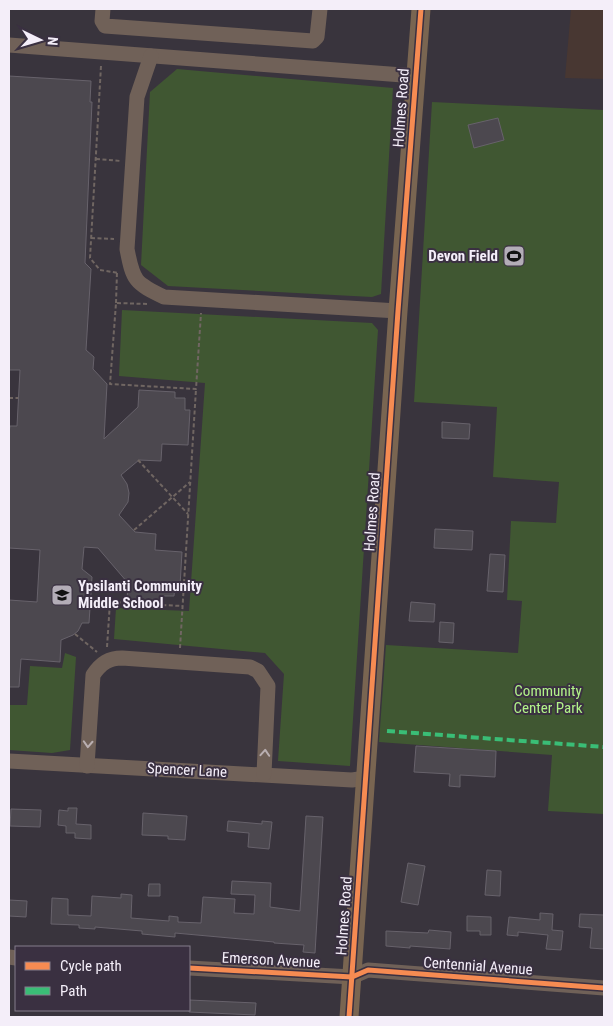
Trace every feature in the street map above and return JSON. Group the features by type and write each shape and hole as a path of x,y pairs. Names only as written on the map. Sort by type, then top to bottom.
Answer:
{"main road":[{"name":"Holmes Road","path":"349,1017 421,9"}],"street":[{"path":"103,9 102,21 105,26 314,41 317,37 320,9"},
{"path":"9,45 416,76"},
{"path":"151,56 137,97 127,249 132,273 143,287 164,297 398,311"},
{"path":"87,766 93,675 106,661 122,658 250,667 258,671 268,686 264,774"},
{"name":"Spencer Lane","path":"9,761 352,780 366,778"},
{"name":"Emerson Avenue","path":"190,968 352,977"},
{"name":"Centennial Avenue","path":"352,977 368,970 604,988"}],"path":[{"path":"96,159 123,161"},
{"path":"91,238 119,240"},
{"path":"117,272 110,384 196,389"},
{"path":"116,302 152,305"},
{"path":"180,651 201,308"},
{"path":"9,398 18,398"},
{"path":"138,460 188,514"},
{"path":"134,530 190,482"},
{"path":"106,648 110,602 182,606"},
{"path":"75,634 97,652"},
{"path":"92,657 97,652 111,647"}],"shaded area":[{"path":"571,9 604,9 604,79 565,78"}],"green space":[{"path":"177,69 393,88 381,294 372,297 168,286 141,265 150,92"},
{"name":"Devon Field","path":"432,102 604,110 604,814 548,811 552,755 379,742 386,645 518,653 522,601 507,600 511,521 556,523 559,482 493,477 497,407 414,402"},
{"path":"122,310 372,323 378,330 350,766 278,761 284,674 265,653 114,639 116,608 189,611 205,383 119,376"},
{"path":"65,653 76,657 70,750 52,753 9,750 9,705 27,705 30,666 62,668"}],"building":[{"path":"9,76 91,81 90,102 92,102 85,263 91,269 86,350 94,357 93,369 107,384 104,439 138,407 139,390 175,392 175,398 185,398 185,410 190,410 188,445 162,444 161,461 139,460 121,475 127,484 129,493 128,502 119,515 135,532 156,534 155,550 182,552 180,586 175,586 174,596 163,596 163,601 127,600 128,583 98,548 84,547 82,569 92,577 89,623 82,623 78,631 61,640 60,662 21,659 19,687 9,687 9,600 37,602 40,550 9,548 9,432 10,426 17,426 20,370 9,370"},
{"path":"498,118 504,140 474,148 468,125"},
{"path":"442,422 470,424 469,439 442,438"},
{"path":"435,529 473,531 472,550 434,548"},
{"path":"490,554 505,555 503,592 487,591"},
{"path":"411,602 435,604 434,622 409,621"},
{"path":"440,622 454,623 453,643 439,642"},
{"path":"416,746 496,751 495,777 460,775 460,787 449,786 450,774 414,772"},
{"path":"68,808 77,808 76,824 91,825 91,839 75,838 75,833 66,833 66,826 58,825 59,810 68,811"},
{"path":"11,809 41,810 40,827 10,826"},
{"path":"143,813 187,816 185,840 168,839 168,836 142,835"},
{"path":"306,816 323,817 315,953 303,952 304,945 175,933 175,937 142,934 142,931 95,927 95,929 79,928 79,925 51,924 52,898 68,899 68,915 91,916 92,896 121,898 121,894 132,895 131,918 169,921 169,916 178,917 178,922 201,923 203,897 235,899 234,913 254,914 255,895 231,894 232,881 271,883 270,907 300,911"},
{"path":"228,821 262,824 262,821 272,822 269,849 248,847 249,833 227,831"},
{"path":"408,863 425,866 418,905 401,902"},
{"path":"487,870 501,871 500,896 485,895"},
{"path":"149,884 160,884 160,896 148,896"},
{"path":"9,900 27,901 26,917 9,916"},
{"path":"540,913 553,914 552,930 563,931 561,950 546,949 548,935 518,932 518,936 507,935 509,917 540,920"},
{"path":"580,914 604,915 604,949 590,948 592,928 579,927"},
{"path":"467,916 491,917 491,935 480,935 480,931 467,931"},
{"path":"429,930 451,932 450,949 386,946 386,931 428,933"},
{"path":"190,1000 256,1003 255,1015 189,1012"}],"marked path":[{"path":"387,731 604,747"}],"cycle path":[{"path":"349,1017 421,9"},
{"path":"190,968 352,977 368,970 604,988"}],"place":[{"name":"Devon Field","path":"514,256"},
{"name":"Ypsilanti Community Middle School","path":"62,595"}],"park label":[{"name":"Community Center Park","path":"548,700"}]}
